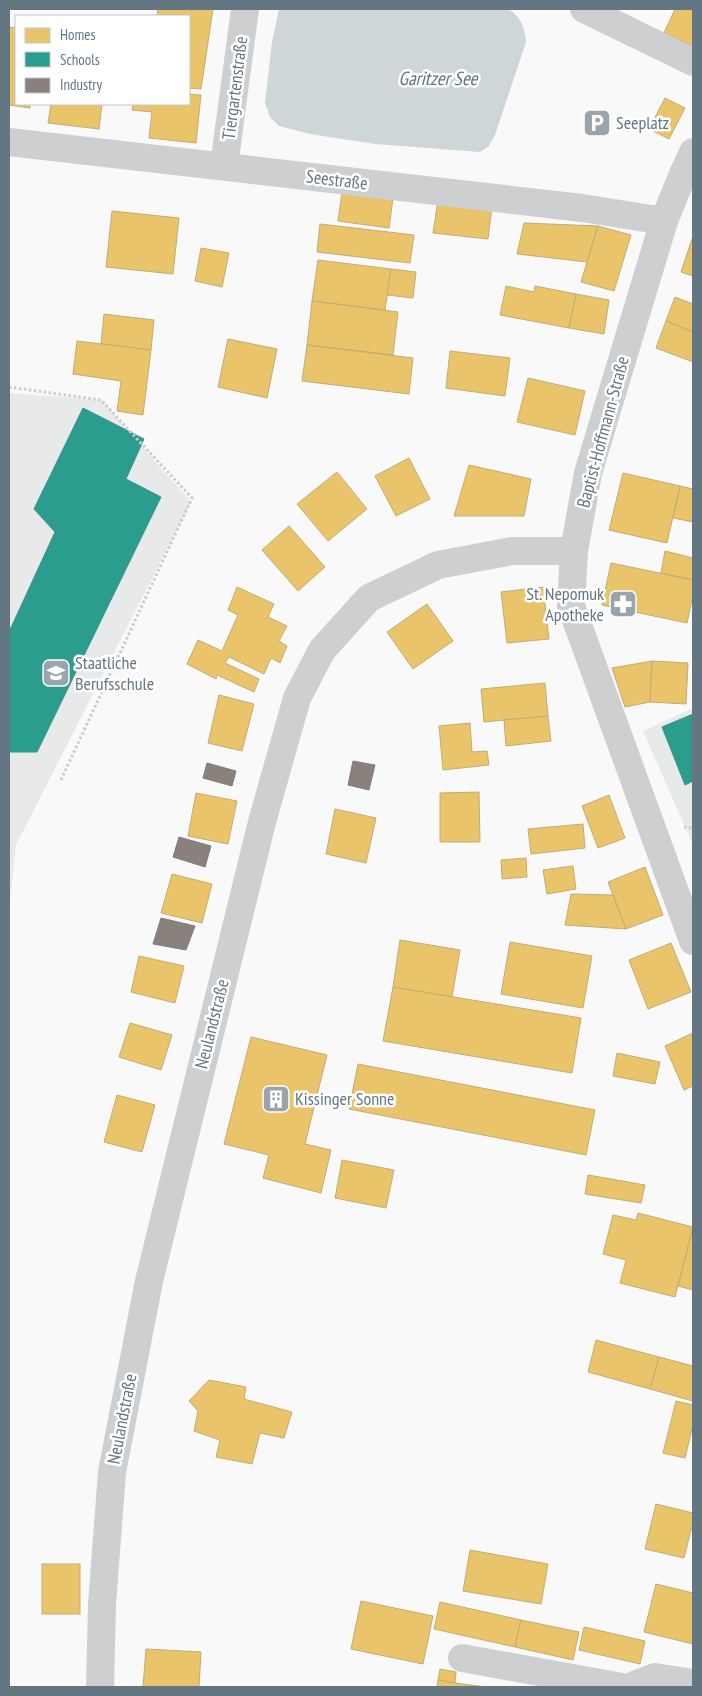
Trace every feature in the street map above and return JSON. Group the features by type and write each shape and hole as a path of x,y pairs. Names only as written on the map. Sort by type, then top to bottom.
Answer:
{"street":[{"name":"Tiergartenstraße","path":"224,166 245,9"},
{"path":"584,9 693,62"},
{"name":"Seestraße","path":"9,142 582,208 664,221"},
{"name":"Baptist-Hoffmann-Straße","path":"690,168 664,221 588,473 574,551 572,606 693,941"},
{"name":"Neulandstraße","path":"100,1687 102,1604 112,1472 145,1300 262,822 297,698 322,650 369,598 438,565 512,552 574,551"},
{"path":"462,1658 622,1687"},
{"path":"629,1687 655,1677 693,1682"}],"path":[{"path":"9,387 101,400 192,498 60,782"},
{"path":"684,827 693,828"}],"shaded area":[{"name":"Staatliche Berufsschule","path":"9,393 101,400 191,502 16,845 9,910"},
{"path":"693,708 693,845 643,731"}],"water":[{"name":"Garitzer See","path":"279,9 507,9 512,11 521,22 526,42 495,135 489,146 480,152 375,144 310,134 279,126 270,117 265,103 272,42"}],"building: Homes":[{"path":"158,9 213,9 201,89 190,88 190,15 157,15"},
{"path":"675,9 689,9 693,11 693,46 664,33"},
{"path":"9,27 15,28 15,105 30,105 30,108 9,105"},
{"path":"190,94 201,95 196,143 149,138 152,112 132,110 133,105 190,105"},
{"path":"665,98 685,108 669,139 649,129"},
{"path":"51,105 102,105 99,129 48,123"},
{"path":"342,192 393,198 389,228 338,221"},
{"path":"438,200 492,207 488,239 433,233"},
{"path":"112,211 179,218 173,274 106,267"},
{"path":"524,223 598,226 587,262 517,254"},
{"path":"320,224 414,235 410,263 317,252"},
{"path":"598,226 631,235 614,291 581,282"},
{"path":"693,236 693,276 681,272"},
{"path":"201,248 229,253 222,287 195,281"},
{"path":"318,260 391,269 385,310 312,301"},
{"path":"391,269 416,272 413,298 387,295"},
{"path":"506,286 534,292 535,286 576,294 569,328 500,315"},
{"path":"576,294 609,300 604,334 569,328"},
{"path":"675,297 693,304 693,332 666,321"},
{"path":"312,301 398,312 393,355 307,345"},
{"path":"104,314 154,320 151,350 101,344"},
{"path":"666,321 693,332 693,362 656,348"},
{"path":"228,339 277,349 267,398 218,387"},
{"path":"77,341 151,350 143,415 117,411 121,381 73,374"},
{"path":"307,345 413,358 409,394 302,381"},
{"path":"450,351 510,358 505,396 446,388"},
{"path":"528,378 585,391 575,435 517,422"},
{"path":"409,458 430,499 396,516 375,476"},
{"path":"469,465 531,479 524,516 454,516"},
{"path":"337,472 367,509 328,541 297,504"},
{"path":"623,473 680,486 667,543 609,530"},
{"path":"680,486 693,489 693,522 673,518"},
{"path":"289,526 325,567 298,591 262,550"},
{"path":"665,551 693,558 693,580 661,573"},
{"path":"611,563 693,580 693,595 687,623 602,605"},
{"path":"237,587 274,604 268,617 287,626 279,641 287,646 280,663 271,658 264,674 229,657 225,663 259,679 254,692 217,675 216,679 187,664 198,640 222,651 238,615 228,610"},
{"path":"543,587 549,639 507,643 501,592"},
{"path":"427,604 453,641 413,669 387,632"},
{"path":"652,661 650,702 625,707 612,668"},
{"path":"652,661 688,663 686,704 650,702"},
{"path":"545,683 548,716 484,722 481,689"},
{"path":"219,695 254,704 242,751 208,743"},
{"path":"548,716 551,741 506,746 504,720"},
{"path":"470,723 472,752 487,751 489,765 443,770 439,726"},
{"path":"479,792 480,842 440,842 440,793"},
{"path":"196,793 237,801 228,844 188,836"},
{"path":"609,795 625,838 598,848 582,806"},
{"path":"335,809 376,818 366,863 326,854"},
{"path":"583,824 585,848 531,854 528,829"},
{"path":"526,858 527,877 502,879 501,860"},
{"path":"573,866 576,889 547,894 543,870"},
{"path":"645,867 663,915 626,929 608,882"},
{"path":"172,874 212,884 202,923 161,913"},
{"path":"571,894 613,895 626,929 565,925"},
{"path":"400,940 460,950 452,997 393,987"},
{"path":"510,942 592,956 583,1008 501,994"},
{"path":"671,943 691,992 648,1009 629,960"},
{"path":"139,956 184,966 175,1003 131,992"},
{"path":"393,987 581,1018 572,1073 383,1041"},
{"path":"130,1023 172,1035 161,1070 119,1057"},
{"path":"693,1033 693,1086 684,1090 665,1046"},
{"name":"Kissinger Sonne","path":"251,1037 327,1055 305,1144 331,1150 321,1193 263,1178 269,1155 224,1144"},
{"path":"617,1053 660,1062 655,1084 613,1076"},
{"path":"358,1064 595,1110 586,1155 349,1109"},
{"path":"117,1095 155,1105 142,1152 104,1142"},
{"path":"342,1160 394,1170 386,1208 335,1198"},
{"path":"588,1175 645,1185 641,1203 585,1194"},
{"path":"638,1213 693,1227 675,1297 620,1283 626,1260 603,1254 613,1215 636,1220"},
{"path":"693,1227 693,1290 678,1286"},
{"path":"596,1340 659,1357 650,1389 588,1372"},
{"path":"659,1357 693,1366 693,1401 650,1389"},
{"path":"209,1380 246,1387 244,1399 292,1412 284,1438 260,1433 252,1464 216,1457 220,1440 194,1431 198,1411 189,1401"},
{"path":"676,1401 693,1405 693,1425 685,1458 663,1453"},
{"path":"656,1504 693,1513 693,1522 684,1558 645,1549"},
{"path":"470,1550 548,1564 541,1604 463,1591"},
{"path":"42,1564 80,1564 80,1614 42,1614"},
{"path":"656,1584 693,1593 693,1644 644,1632"},
{"path":"361,1601 433,1616 423,1664 351,1649"},
{"path":"440,1602 521,1620 515,1647 434,1629"},
{"path":"521,1620 579,1632 573,1660 515,1647"},
{"path":"584,1627 645,1641 640,1664 579,1650"},
{"path":"146,1649 201,1652 199,1687 143,1687"},
{"path":"440,1669 456,1672 455,1683 438,1680"},
{"path":"438,1680 455,1683 486,1687 437,1687"}],"building: Schools":[{"path":"83,408 144,439 126,479 161,497 37,752 9,752 9,632 55,532 34,509"},
{"path":"693,714 693,781 685,785 662,727"}],"building: Industry":[{"path":"353,761 375,765 369,790 348,785"},
{"path":"207,763 236,771 232,786 203,778"},
{"path":"179,837 211,846 205,867 173,857"},
{"path":"161,918 195,926 186,950 153,944"}],"place":[{"name":"Seeplatz","path":"597,123"},
{"name":"St. Nepomuk Apotheke","path":"623,604"},
{"name":"Staatliche Berufsschule","path":"56,673"},
{"name":"Kissinger Sonne","path":"276,1099"}]}
